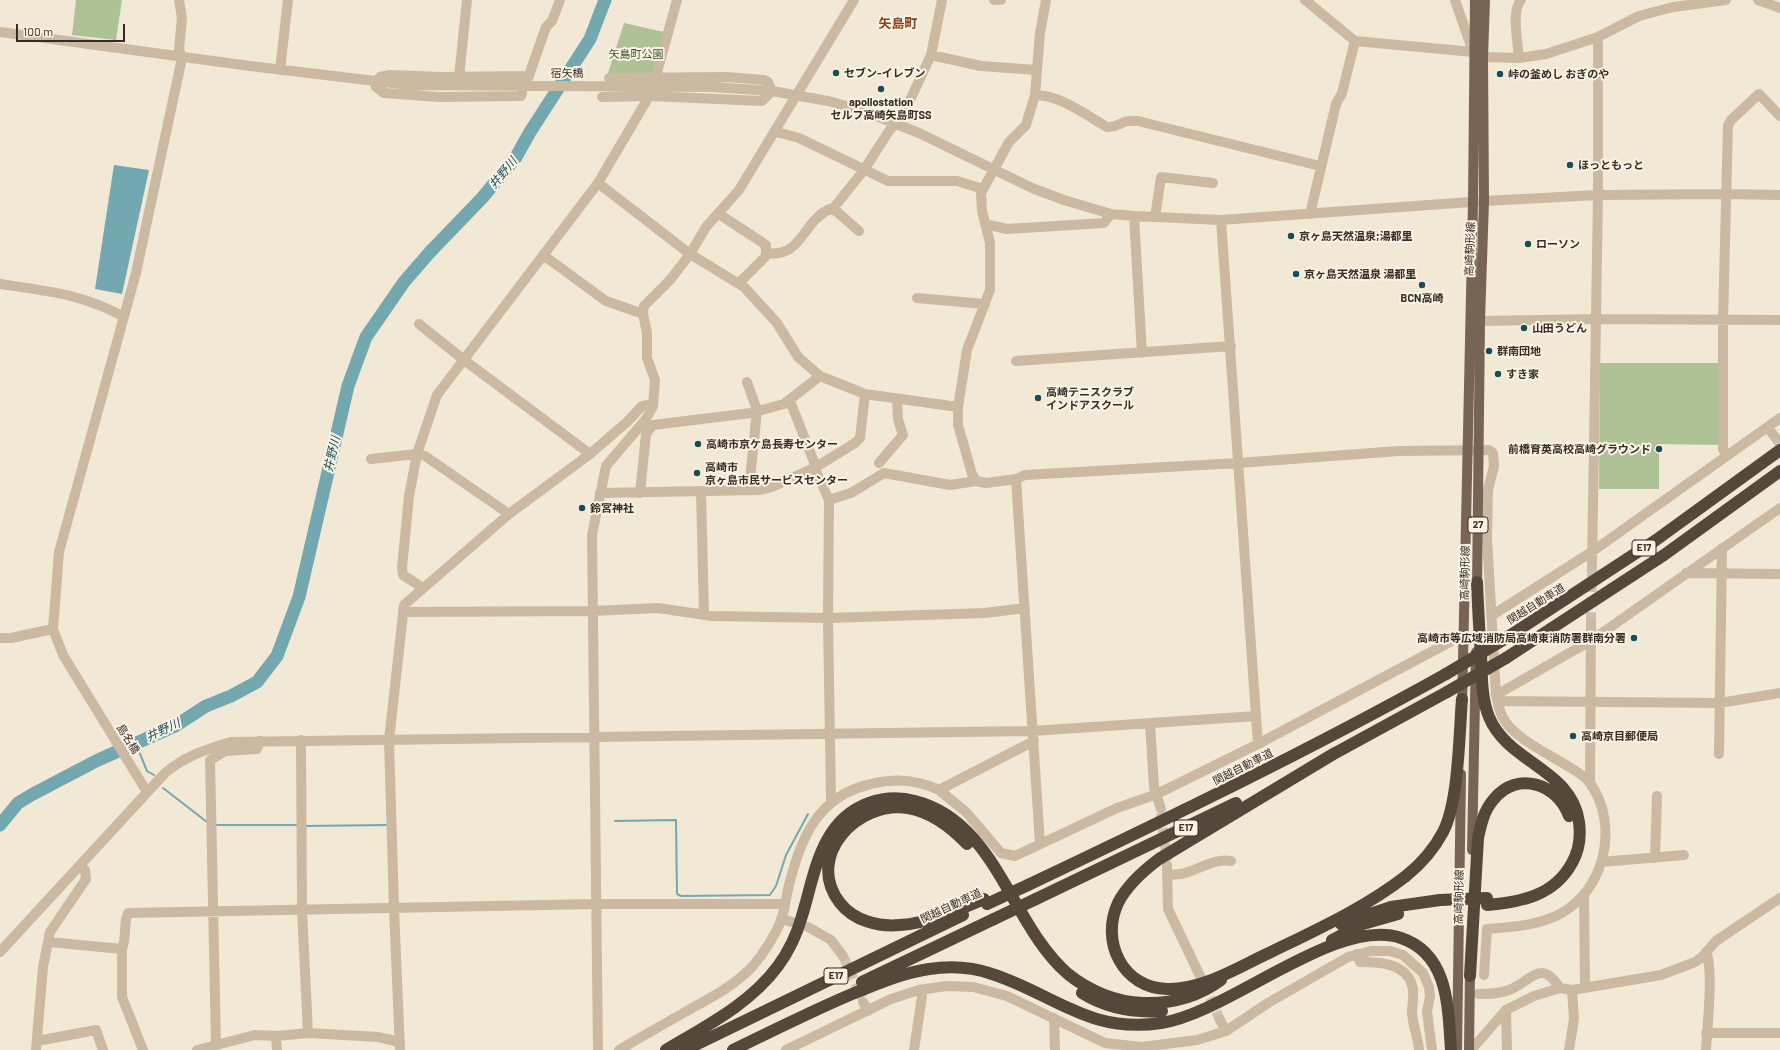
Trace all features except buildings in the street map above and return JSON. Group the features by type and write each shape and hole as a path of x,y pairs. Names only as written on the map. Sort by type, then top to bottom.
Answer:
{"highway":[{"name":"関越自動車道","path":"686,1050 986,901 1172,817 1328,738 1446,674 1503,640 1656,540 1780,450"},
{"name":"E17","path":"722,1050 1184,829 1335,753 1447,692 1506,658 1664,555 1780,471"},
{"path":"1298,939 1390,907 1524,900 1552,887 1564,876 1574,858 1578,848 1580,829 1575,807 1564,788 1551,775 1506,741 1489,718 1482,688 1477,582"},
{"path":"1335,753 1159,859 1135,880 1118,904 1112,931 1112,944 1122,967 1141,982 1153,987 1179,989 1206,981 1239,968 1298,939 1348,913 1392,886 1418,865 1444,831 1452,801 1462,699"},
{"path":"1470,976 1478,838 1484,816 1494,798 1512,785 1534,783 1545,787 1562,800 1570,818 1571,842 1563,863 1548,880 1538,886 1514,895 1487,902"},
{"path":"666,1050 739,1005 766,980 788,950 796,934 802,919 818,858 831,833 844,819 859,807 882,799 909,799 923,803 937,808 960,825 982,850 1046,950 1067,973 1093,990 1122,1001 1137,1003 1170,1002 1198,995 1239,968"},
{"path":"986,901 935,918 917,922 893,925 872,923 851,914 835,897 830,886 828,875 831,854 843,833 863,816 874,812 896,808 919,811 947,826 965,843 988,871 1040,955 1062,980 1087,996 1113,1007 1137,1012 1149,1012 1175,1009 1202,1003 1247,986"},
{"path":"1306,957 1337,937 1363,924 1394,914 1440,904"},
{"path":"733,1050 869,987 913,972 931,969 964,968 992,974 1072,1011 1107,1022 1125,1024 1161,1023 1178,1019 1209,1007 1247,986 1306,957 1341,942 1368,935 1392,935 1415,944 1432,960 1443,981 1447,1004 1451,1050"}],"main road":[{"name":"高崎駒形線","path":"1458,1050 1463,635 1473,203 1475,0"},
{"name":"高崎駒形線","path":"1470,1050 1480,321 1484,201 1483,57 1485,0"}],"street":[{"path":"0,638 11,638 53,629 59,552 136,273 182,58 179,49 182,18 179,0"},
{"path":"280,70 288,0"},
{"path":"459,77 468,0"},
{"path":"522,93 521,96 439,97 384,93 376,87 375,82 380,77 390,75 529,77 546,27 552,21 560,0"},
{"path":"656,79 677,0"},
{"path":"598,1050 592,535 606,466 646,419 653,406 655,380 647,358 647,333 643,314 647,302 670,280 690,254 706,227 740,190 854,0"},
{"path":"766,253 781,253 787,251 799,242 817,216 832,210 864,170 889,131 897,124 904,113 931,55 942,0"},
{"path":"994,0 1001,0"},
{"path":"976,481 972,474 958,425 958,407 967,350 972,332 990,290 990,243 982,208 983,189 1009,142 1026,126 1035,95 1040,33 1046,0"},
{"path":"1305,0 1355,41 1474,52 1483,57 1519,58 1546,54 1598,37 1640,16 1673,6 1726,0"},
{"path":"1455,0 1474,52"},
{"path":"1519,58 1515,12 1517,4 1521,0"},
{"path":"1758,0 1780,8"},
{"name":"宿矢橋","path":"0,32 182,58 375,82 439,86 594,85 712,87 772,91 798,95 861,110 919,133 1032,188 1064,200 1111,214 1221,220 1473,203 1484,201 1598,195 1780,195"},
{"path":"1592,565 1598,195 1598,37"},
{"path":"1310,214 1320,166 1336,104 1342,93 1355,41"},
{"path":"931,55 987,67 1037,70"},
{"path":"602,98 651,95 762,102 772,91 768,82 764,80 727,77 656,79 609,78"},
{"path":"1727,456 1723,449 1723,321 1728,125 1730,120 1759,94 1780,116"},
{"path":"423,588 404,575 402,568 409,496 417,454 437,395 598,183 651,95"},
{"path":"1035,95 1044,95 1055,99 1107,127 1114,128 1128,120 1320,166"},
{"path":"776,132 799,138 888,181 957,181 983,189"},
{"path":"1155,217 1161,177 1213,183"},
{"path":"598,183 690,254 739,283 765,307 778,323 798,357 820,376 865,394 958,407"},
{"path":"832,210 836,211 859,231"},
{"path":"718,214 766,245 766,256 739,283"},
{"path":"985,224 1007,229 1104,223 1111,214"},
{"path":"1134,216 1142,352"},
{"path":"1221,220 1258,744"},
{"path":"543,255 606,301 643,314"},
{"path":"0,284 68,294 105,306 124,317"},
{"path":"917,298 985,304"},
{"path":"1480,321 1596,319 1723,321 1780,320"},
{"path":"419,324 464,360 590,454"},
{"path":"1016,361 1231,346"},
{"path":"640,493 646,434 653,425 751,413 757,410 784,404 790,401 820,376"},
{"path":"747,382 757,410 749,490"},
{"path":"600,493 760,490 772,487 816,466 855,443 860,438 865,394"},
{"path":"879,463 903,435 898,419 897,399"},
{"path":"790,401 828,500 831,802"},
{"path":"197,1050 255,1034 276,1036 308,1033 378,1037 400,1046 389,740 404,606 509,514 590,454 627,422 642,406 653,406"},
{"path":"1492,616 1593,551 1780,418"},
{"path":"1768,428 1775,437"},
{"path":"828,500 851,493 884,473 950,485 976,481 986,483 1016,479 1025,476 1238,463 1399,451 1489,450 1493,453 1494,466 1488,490 1487,538 1497,698 1504,720 1512,731 1570,767 1590,782 1599,798 1604,814 1606,834 1602,862 1599,870 1584,894 1559,914 1519,927 1486,929 1484,975"},
{"path":"371,459 417,454 425,456 509,514"},
{"path":"1016,479 1040,844"},
{"path":"701,491 704,615"},
{"path":"1497,698 1592,640 1780,508"},
{"path":"1719,754 1723,573 1722,548"},
{"path":"1686,573 1780,574"},
{"path":"403,612 592,611 658,608 704,615 828,618 985,613 1025,608"},
{"path":"1590,782 1591,622"},
{"name":"島名橋","path":"53,629 63,655 105,726 147,792"},
{"path":"618,1050 721,992 738,980 763,952 781,919 796,857 816,818 831,802 866,785 882,781 905,780 929,785 939,790 966,812 1001,853 1015,856 1117,808 1157,794 1258,744 1463,635"},
{"path":"1497,698 1591,703 1720,702 1780,693"},
{"path":"0,952 80,867 147,792 178,762 199,752 230,742 1032,731 1256,716"},
{"path":"1150,723 1154,787 1160,809"},
{"path":"301,740 302,910 308,1033"},
{"path":"216,1044 210,760 226,751 257,749 260,741"},
{"path":"939,790 1034,741"},
{"path":"1655,858 1657,796"},
{"path":"1602,862 1684,855"},
{"path":"1201,978 1168,909 1168,870 1178,876 1187,874 1222,859 1231,861"},
{"path":"80,867 85,870 86,880 53,926 49,942 43,967 37,1045 96,1030 103,1050"},
{"path":"1584,894 1585,987"},
{"path":"1470,1050 1478,1046 1506,1010 1534,996 1560,988 1572,990 1661,975 1695,962 1716,941 1729,931 1780,898"},
{"path":"143,1050 122,997 122,949 126,941 126,918 128,913 596,904 784,904"},
{"path":"781,919 792,922"},
{"path":"808,927 822,933 831,940 843,956"},
{"path":"49,942 122,949"},
{"path":"786,1050 866,1006 891,1000 919,990 946,986 973,987 1007,996 1105,1043 1171,1047 1226,1031 1268,1003 1348,956 1363,951 1390,951 1403,955 1423,973 1429,987 1430,996 1427,1012 1432,1050"},
{"path":"1706,952 1709,958 1706,1050"},
{"path":"1357,954 1360,962 1383,962 1392,965 1400,969 1410,979 1413,990 1413,1023 1419,1050"},
{"path":"1478,994 1508,991 1523,984 1532,974 1540,972 1548,975 1560,988"},
{"path":"914,1050 922,996 919,990"},
{"path":"1569,1050 1574,1019 1572,990"},
{"path":"1430,996 1443,995"},
{"path":"1506,1010 1507,1050"},
{"path":"1054,1018 1055,1050"},
{"path":"1220,1020 1226,1031"},
{"path":"1706,1033 1780,1033"},
{"path":"276,1036 277,1050"}],"green space":[{"path":"76,0 122,0 116,40 72,35"},
{"name":"矢島町公園","path":"624,23 664,32 652,75 607,76"},
{"name":"前橋育英高校高崎グラウンド","path":"1600,363 1721,363 1720,445 1659,444 1659,489 1599,489"}],"water":[{"path":"114,165 149,170 122,294 95,289"}],"waterway":[{"name":"井野川","path":"0,825 18,803 33,794 98,760 175,726 206,706 231,696 257,682 277,656 299,597 348,386 366,337 404,282 430,252 483,197 516,157 530,132 590,39 605,0"},
{"path":"136,744 147,771 154,775"},
{"path":"163,788 207,822"},
{"path":"615,821 676,820 677,894 681,896 770,895 776,886 786,855 808,814"},
{"path":"215,825 297,825"},
{"path":"306,826 386,825"}],"tunnel":[{"path":"1775,437 1780,444"},
{"path":"1591,622 1592,565"},
{"path":"1161,813 1167,861"},
{"path":"843,956 862,998"},
{"path":"1204,984 1220,1020"}],"place":[{"name":"セブン-イレブン","path":"836,73"},
{"name":"峠の釜めし おぎのや","path":"1500,74"},
{"name":"apollostation セルフ高崎矢島町SS","path":"881,89"},
{"name":"ほっともっと","path":"1570,165"},
{"name":"京ヶ島天然温泉;湯都里","path":"1291,236"},
{"name":"ローソン","path":"1528,244"},
{"name":"京ヶ島天然温泉 湯都里","path":"1296,274"},
{"name":"BCN高崎","path":"1422,285"},
{"name":"山田うどん","path":"1524,328"},
{"name":"群南団地","path":"1489,351"},
{"name":"すき家","path":"1498,374"},
{"name":"高崎テニスクラブ インドアスクール","path":"1038,398"},
{"name":"高崎市京ケ島長寿センター","path":"698,444"},
{"name":"前橋育英高校高崎グラウンド","path":"1659,449"},
{"name":"高崎市 京ヶ島市民サービスセンター","path":"697,473"},
{"name":"鈴宮神社","path":"582,508"},
{"name":"高崎市等広域消防局高崎東消防署群南分署","path":"1634,638"},
{"name":"高崎京目郵便局","path":"1573,736"}],"district":[{"name":"矢島町","path":"898,24"}]}
